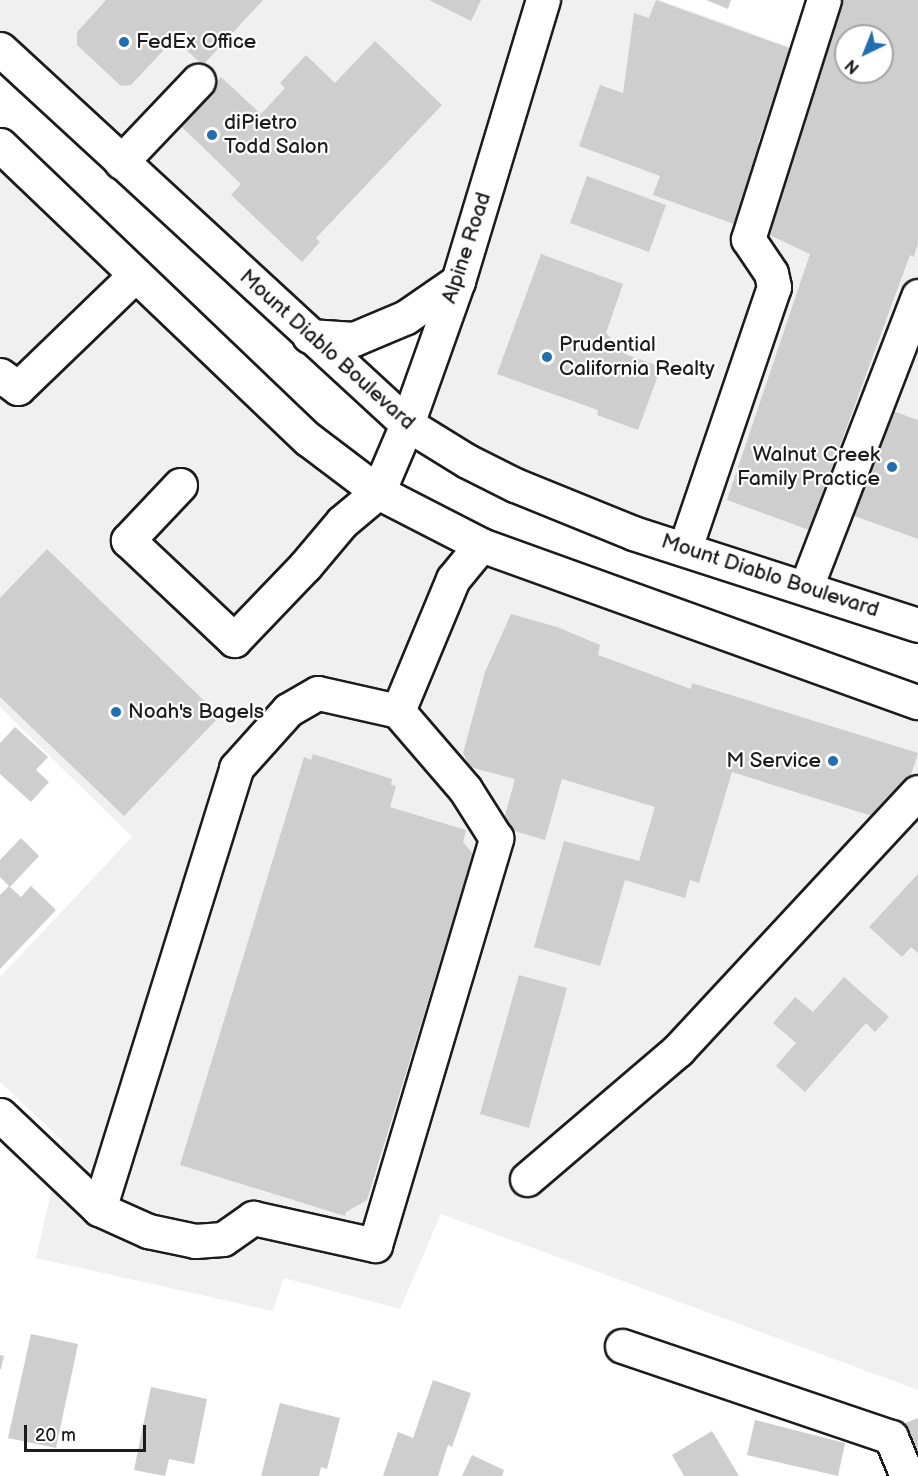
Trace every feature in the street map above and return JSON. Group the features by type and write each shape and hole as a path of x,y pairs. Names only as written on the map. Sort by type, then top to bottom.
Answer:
{"main road":[{"name":"Alpine Road","path":"378,492 407,424 458,281 543,0"},
{"path":"685,549 774,287 771,273 748,239 824,0"},
{"name":"Mount Diablo Boulevard","path":"0,49 407,424 467,461 515,485 633,533 918,625"},
{"path":"121,162 198,81"},
{"path":"0,145 308,439 378,492 481,545 918,702"},
{"path":"0,375 18,388 135,275"},
{"path":"309,336 354,339 406,317 458,281"},
{"path":"806,587 918,296"},
{"path":"180,485 128,540 234,640 305,566 342,522 378,492"},
{"path":"398,711 453,579 481,545"},
{"path":"0,1115 99,1209 148,1231 195,1241 223,1239 253,1218 375,1245 496,838 465,789 398,711 318,693 288,710 236,768 99,1209"},
{"path":"527,1179 678,1050 918,792"},
{"path":"622,1346 891,1437 907,1476"}],"shaded area":[{"path":"0,0 661,0 798,50 834,35 834,84 894,84 894,24 860,24 918,0 918,625 685,548 407,424 457,282 406,317 309,336 0,49"},
{"path":"0,145 378,492 918,702 918,1390 441,1214 400,1309 284,1278 273,1311 36,1258 63,1141 0,1082 0,977 132,837 0,707"}],"building":[{"name":"FedEx Office","path":"106,0 263,0 203,65 174,39 131,85 121,86 77,45 77,32"},
{"path":"429,0 481,0 471,21"},
{"path":"656,0 792,49 758,143 763,144 734,224 653,195 660,176 579,146 600,85 623,93 634,13 649,18"},
{"path":"706,0 731,0 728,9"},
{"path":"839,0 918,0 918,243 914,257 910,255 809,530 727,500 810,254 765,233"},
{"path":"375,41 442,105 316,238 320,242 302,262 231,195 241,184 160,106 209,91 221,77 261,114 285,88 280,83 306,55 335,83"},
{"path":"587,176 666,205 649,252 570,223"},
{"path":"541,254 623,284 606,333 625,354 661,367 638,430 597,415 598,410 497,374"},
{"name":"Walnut Creek Family Practice","path":"887,409 918,420 918,539 849,514"},
{"name":"Noah's Bagels","path":"47,549 220,716 124,816 0,697 0,598"},
{"path":"511,614 557,627 600,645 598,655 691,689 692,683 918,753 905,794 875,817 732,772 699,883 690,880 685,898 625,880 600,966 534,947 564,841 639,861 655,807 562,779 545,840 511,830 504,819 515,779 470,767 463,753 485,672"},
{"path":"15,727 48,757 36,770 49,782 31,802 0,774 0,743"},
{"path":"313,754 392,779 391,785 396,786 390,807 466,830 463,842 473,854 367,1200 346,1212 345,1216 180,1165 304,757 311,760"},
{"path":"21,838 39,856 10,887 0,877 0,860"},
{"path":"918,874 918,953 911,947 902,957 869,927"},
{"path":"9,886 21,897 31,886 56,910 0,969 0,895"},
{"path":"519,975 567,988 529,1128 480,1114"},
{"path":"844,977 889,1017 875,1032 866,1023 805,1092 776,1066 796,1043 773,1023 795,997 813,1012"},
{"path":"31,1334 78,1344 56,1448 8,1438"},
{"path":"0,1355 4,1356 1,1369 0,1369"},
{"path":"433,1380 471,1393 452,1447 448,1445 438,1476 383,1476 398,1432 413,1438"},
{"path":"151,1387 207,1399 194,1464 169,1459 165,1476 134,1470"},
{"path":"280,1403 340,1418 327,1469 321,1467 319,1476 261,1476"},
{"path":"918,1418 918,1460 903,1424"},
{"path":"755,1420 845,1443 838,1476 747,1455"},
{"path":"712,1431 739,1476 684,1476 672,1455"},
{"path":"472,1455 504,1470 502,1476 462,1476"}],"place":[{"name":"FedEx Office","path":"124,42"},
{"name":"diPietro Todd Salon","path":"212,135"},
{"name":"Prudential California Realty","path":"547,357"},
{"name":"Walnut Creek Family Practice","path":"892,467"},
{"name":"Noah's Bagels","path":"116,712"},
{"name":"M Service","path":"833,761"}]}
